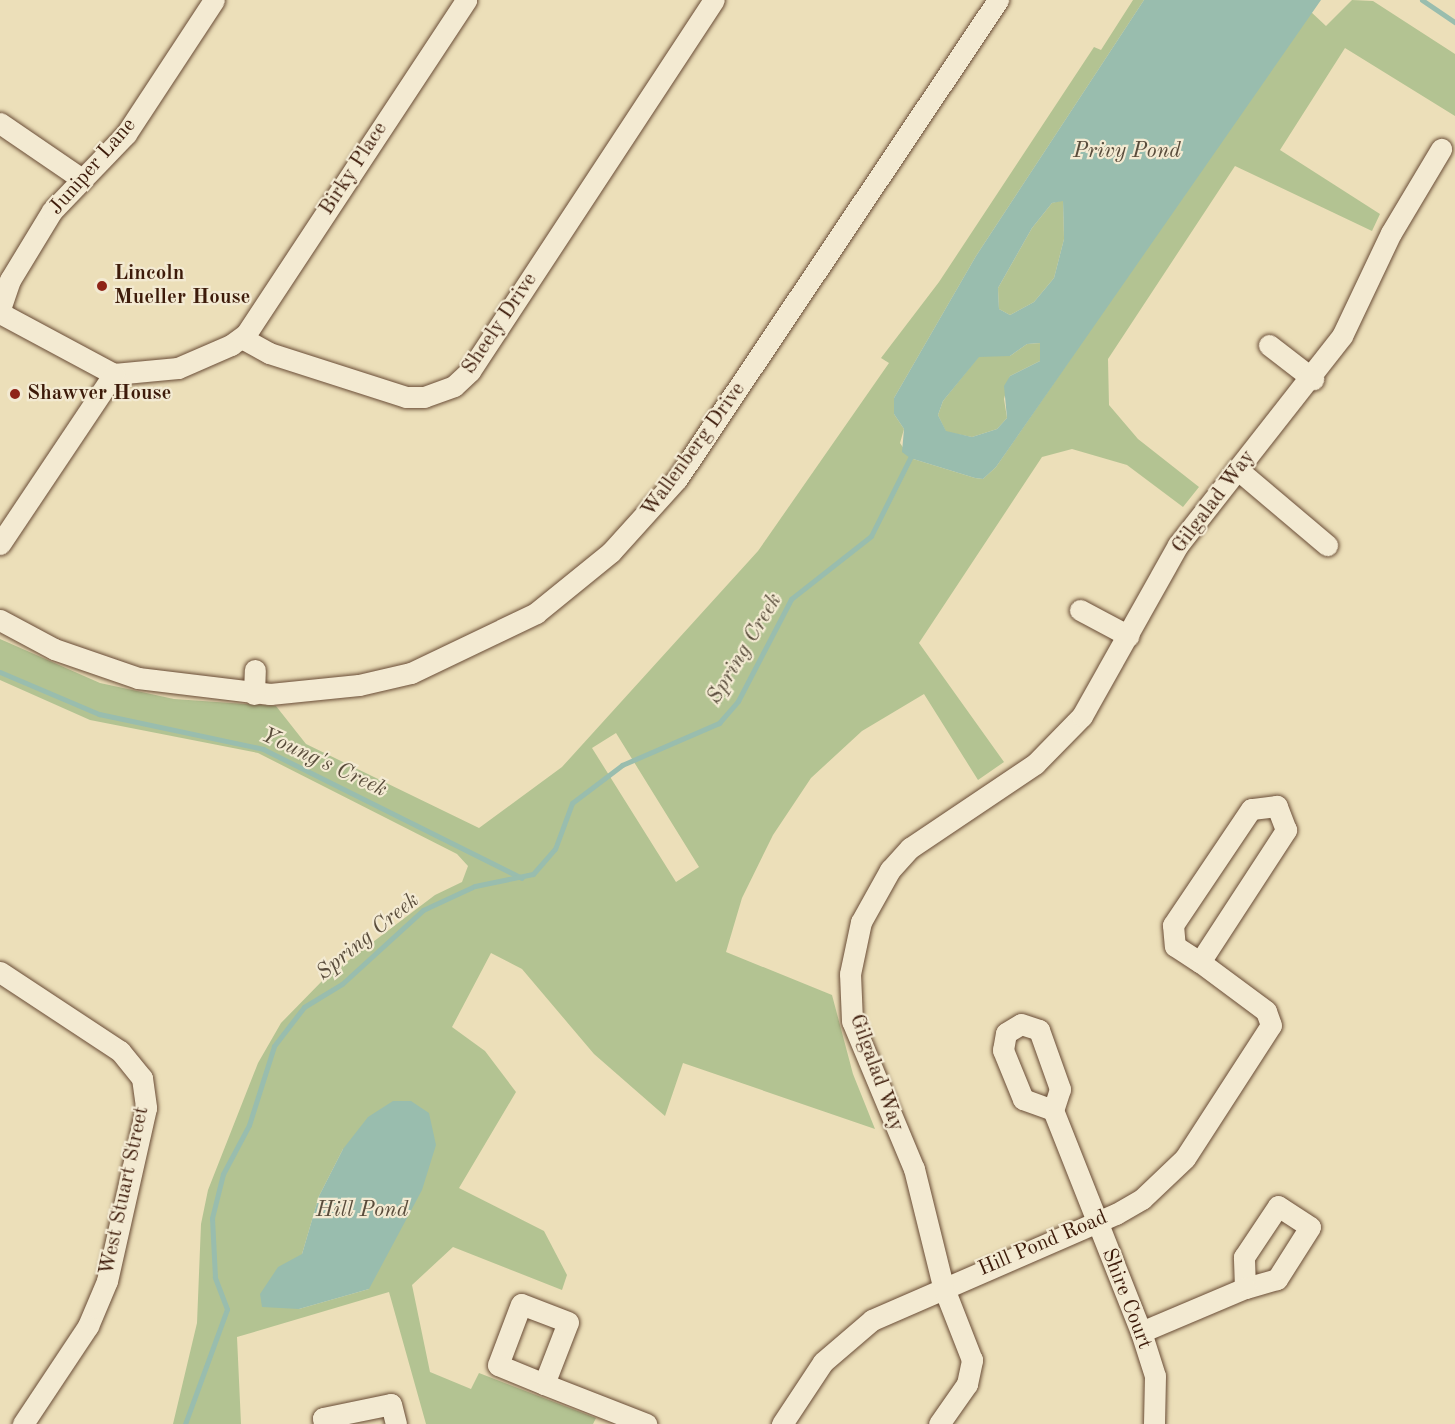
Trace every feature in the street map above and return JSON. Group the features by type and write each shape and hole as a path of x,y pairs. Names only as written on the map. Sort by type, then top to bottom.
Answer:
{"street":[{"name":"Juniper Lane","path":"0,311 30,246 79,177 126,134 214,0"},
{"name":"Birky Place","path":"242,338 466,0"},
{"name":"Sheely Drive","path":"242,338 269,353 406,397 424,397 454,386 470,371 714,0"},
{"name":"Wallenberg Drive","path":"0,620 54,649 138,678 254,694 359,685 444,661 536,613 611,552 683,471 998,0"},
{"path":"0,123 79,177"},
{"name":"Gilgalad Way","path":"939,1424 967,1383 972,1360 943,1286 914,1169 852,1021 855,945 872,898 890,870 928,834 1017,778 1060,741 1098,692 1178,545 1237,469 1313,379 1342,336 1391,233 1441,149"},
{"path":"0,311 114,374 178,368 242,338"},
{"path":"1269,345 1313,379"},
{"path":"0,544 114,374"},
{"path":"1237,469 1327,545"},
{"path":"1080,610 1129,636"},
{"path":"254,694 255,670"},
{"path":"1276,806 1286,830 1200,963 1175,946 1173,925 1251,809 1276,806"},
{"name":"Hill Pond Road","path":"782,1424 804,1386 847,1338 894,1307 1096,1222 1142,1199 1173,1171 1271,1025 1266,1011 1200,963"},
{"name":"West Stuart Street","path":"0,972 120,1051 142,1078 146,1108 107,1281 88,1326 23,1424"},
{"name":"Shire Court","path":"1053,1110 1141,1332 1155,1376 1154,1424"},
{"path":"1141,1332 1245,1288"},
{"path":"544,1384 646,1424"},
{"path":"324,1424 322,1418 391,1404 396,1424"}],"green space":[{"path":"1133,0 1144,0 976,256 894,398 894,414 904,429 900,443 910,458 983,479 996,467 1310,11 1326,26 1352,0 1373,1 1455,54 1455,116 1345,48 1280,150 1380,214 1372,231 1235,166 1108,359 1109,405 1138,439 1199,487 1183,507 1127,465 1072,449 1042,457 919,643 1004,762 978,780 924,694 862,731 811,778 773,835 742,898 726,952 832,995 853,1074 875,1129 683,1063 665,1116 594,1054 522,969 491,953 452,1027 485,1051 516,1092 459,1188 544,1231 567,1275 562,1290 453,1247 412,1285 430,1372 471,1389 479,1373 596,1418 593,1424 426,1424 389,1292 237,1337 241,1424 173,1424 197,1323 201,1224 208,1190 258,1063 281,1023 324,979 435,895 462,882 468,866 457,854 258,753 90,720 0,680 0,639 100,683 174,699 276,706 306,744 479,828 562,767 758,551 889,363 881,358 939,282 1094,47 1101,50","holes":["616,733 699,867 676,882 592,748","343,1149 369,1289 299,1309 302,1254 319,1196"]},
{"path":"1063,200 1064,239 1054,278 1034,302 1010,315 999,309 998,288 1032,228 1052,203"},
{"path":"1041,343 1040,361 1010,376 1004,399 1007,418 997,429 972,437 946,432 938,415 943,401 979,356 1010,356 1027,344"}],"water":[{"name":"Privy Pond","path":"1144,0 1321,0 996,467 983,479 910,458 902,452 904,429 894,414 894,398 976,256","holes":["1063,201 1064,239 1054,278 1034,302 1010,315 999,309 998,288 1032,228 1052,203","1040,343 1040,361 1010,376 1004,386 1007,418 997,429 972,437 946,431 938,415 943,401 979,357 1010,356 1027,344"]},
{"name":"Hill Pond","path":"393,1101 411,1101 429,1113 436,1145 422,1190 369,1289 299,1309 262,1307 260,1294 278,1267 302,1254 319,1196 343,1149 368,1117"}],"waterway":[{"path":"1422,0 1455,22"},
{"name":"Spring Creek","path":"185,1424 227,1309 215,1277 212,1218 223,1174 249,1125 274,1046 304,1007 342,984 423,910 475,886 533,874 555,849 572,803 622,765 719,723 738,701 791,599 871,536 910,458"},
{"name":"Young's Creek","path":"0,672 99,714 263,749 522,878"}],"place":[{"name":"Lincoln Mueller House","path":"102,286"},
{"name":"Shawver House","path":"15,394"}]}
